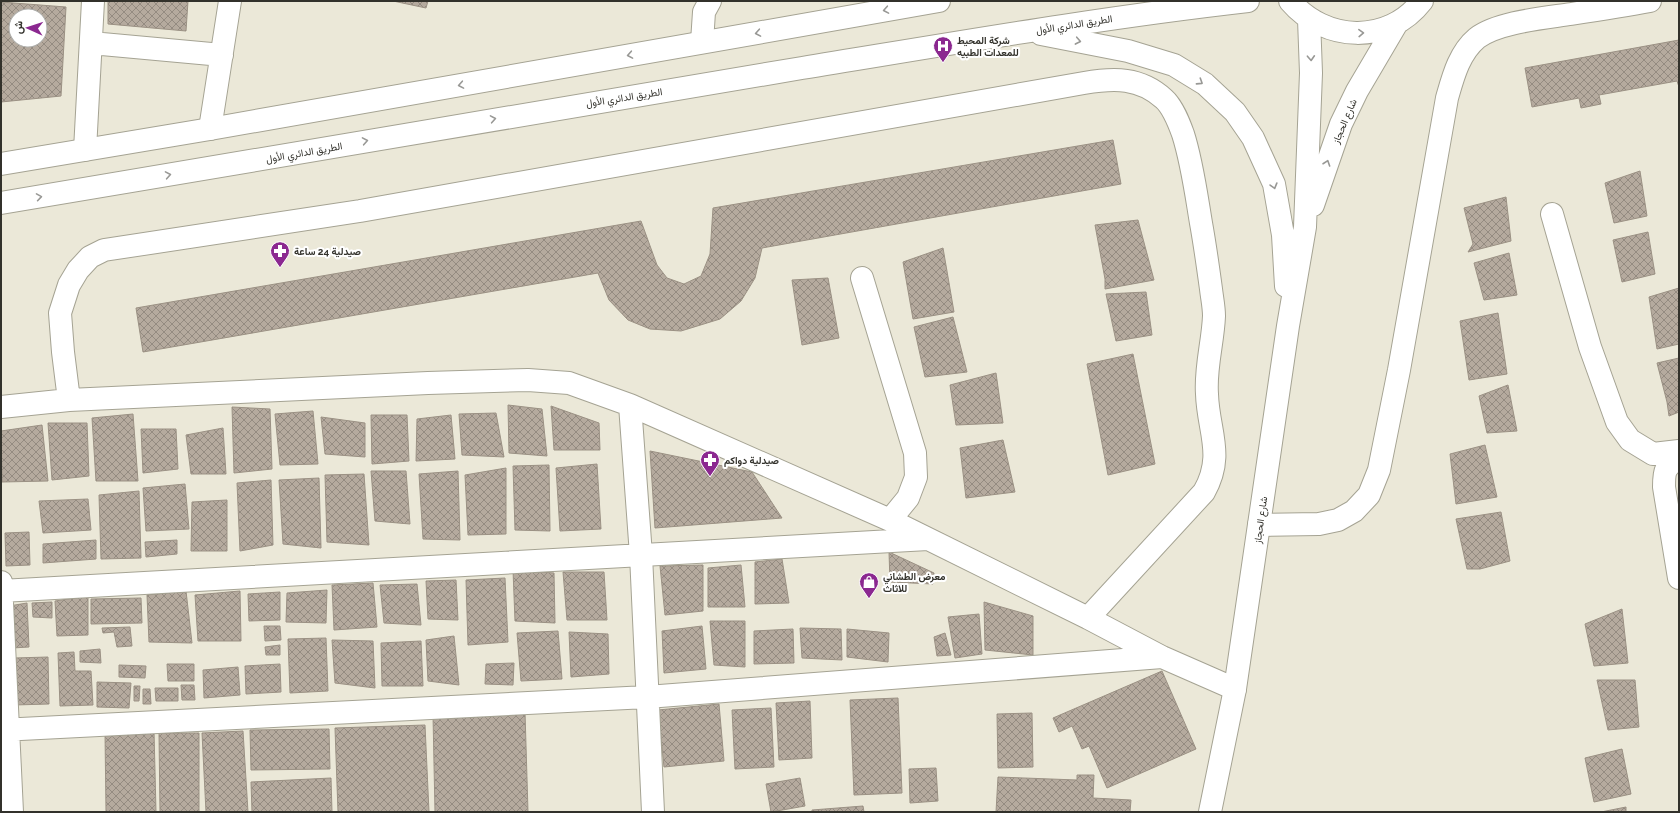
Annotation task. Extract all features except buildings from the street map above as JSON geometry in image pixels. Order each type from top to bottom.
[{"type":"street","points":[[85,150],[93,1]]},
{"type":"street","points":[[210,129],[230,1]]},
{"type":"street","points":[[702,42],[704,12],[710,1]]},
{"type":"street","points":[[1,164],[210,129],[939,1]]},
{"type":"street","name":"الطريق الدائري الأول","points":[[1,203],[527,113],[1147,12],[1248,1]]},
{"type":"street","points":[[1290,1],[1309,19],[1330,29],[1352,33],[1383,29],[1397,23],[1416,8],[1422,1]]},
{"type":"street","points":[[1259,525],[1320,524],[1338,520],[1354,511],[1369,495],[1379,470],[1395,393],[1447,98],[1453,76],[1463,54],[1477,38],[1496,28],[1537,19],[1650,1]]},
{"type":"street","name":"شارع الحجاز","points":[[1210,812],[1235,690],[1288,326],[1305,226],[1311,73],[1309,19]]},
{"type":"street","name":"شارع الحجاز","points":[[1305,226],[1341,124],[1356,91],[1397,23]]},
{"type":"street","points":[[1026,32],[1128,51],[1174,65],[1205,84],[1235,112],[1253,138],[1274,184],[1283,235],[1288,326]]},
{"type":"street","points":[[91,43],[222,56]]},
{"type":"street","points":[[69,400],[60,313],[70,285],[78,270],[90,257],[104,250],[368,209],[1108,79],[1132,81],[1149,89],[1165,100],[1175,116],[1189,156],[1207,257],[1214,314],[1206,394],[1209,418],[1214,436],[1214,469],[1204,492],[1088,618]]},
{"type":"street","points":[[1552,214],[1590,347],[1616,422],[1630,440],[1653,454],[1679,451]]},
{"type":"street","points":[[862,278],[916,453],[916,477],[908,498],[890,520]]},
{"type":"street","points":[[1,407],[69,400],[528,380],[569,383],[630,405],[890,520],[1088,618],[1162,657],[1235,690]]},
{"type":"street","points":[[630,405],[641,555],[653,812]]},
{"type":"street","points":[[1679,457],[1666,466],[1664,474],[1664,488],[1679,576]]},
{"type":"street","points":[[1,591],[930,539]]},
{"type":"street","points":[[1,582],[4,730],[12,812]]},
{"type":"street","points":[[4,730],[647,697],[1162,657]]},
{"type":"place","name":"شركة المحيط للمعدات الطبيه","points":[[943,63]]},
{"type":"place","name":"صيدلية 24 ساعة","points":[[280,268]]},
{"type":"place","name":"صيدلية دواكم","points":[[710,477]]},
{"type":"place","name":"معرض الطشاني للاثاث","points":[[869,599]]}]
